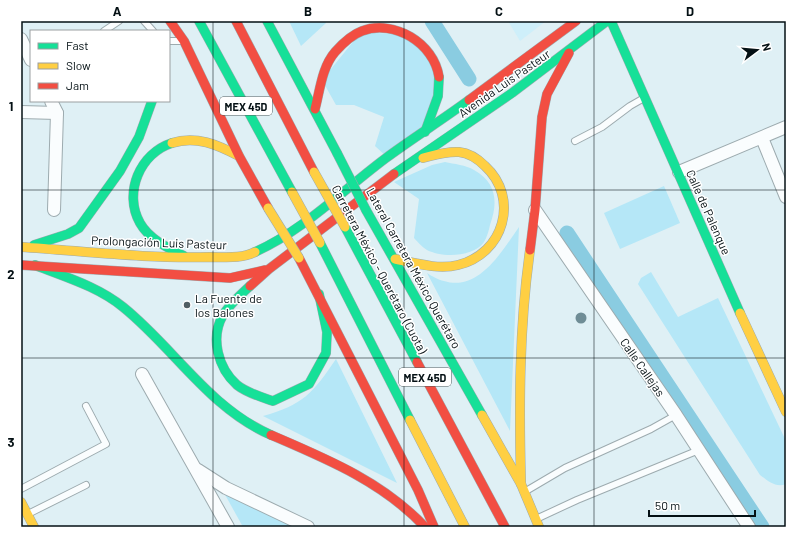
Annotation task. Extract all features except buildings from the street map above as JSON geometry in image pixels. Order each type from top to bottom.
[{"type":"main road","name":"MEX 45D","points":[[199,21],[320,243],[465,526]]},
{"type":"main road","name":"Carretera México - Querétaro (Cuota)","points":[[236,21],[314,172],[345,227],[505,527]]},
{"type":"main road","name":"Lateral Carretera México Querétaro","points":[[267,21],[366,210],[523,488],[537,523]]},
{"type":"main road","name":"Avenida Luis Pasteur","points":[[425,132],[575,21]]},
{"type":"main road","name":"Avenida Luis Pasteur","points":[[412,161],[512,93],[607,21]]},
{"type":"main road","name":"Calle de Palenque","points":[[611,21],[734,299],[786,412]]},
{"type":"main road","points":[[165,23],[184,41],[239,156],[319,294],[418,490],[434,527]]},
{"type":"main road","points":[[314,109],[327,64],[335,51],[347,40],[362,32],[376,27],[394,28],[410,35],[423,46],[432,58],[439,74],[439,92],[434,110],[425,132]]},
{"type":"main road","points":[[523,488],[519,415],[523,300],[535,210],[542,117],[547,94],[570,50]]},
{"type":"main road","points":[[24,247],[68,234],[79,228],[120,171],[138,137],[152,102]]},
{"type":"main road","name":"Prolongación Luis Pasteur","points":[[24,247],[188,258],[250,255],[274,244],[304,223],[387,157],[425,132]]},
{"type":"main road","points":[[188,258],[153,237],[141,224],[135,211],[132,190],[140,167],[157,150],[175,141],[196,140],[217,144],[239,156]]},
{"type":"main road","points":[[319,294],[327,332],[326,353],[309,384],[273,401],[248,392],[237,385],[225,372],[218,356],[217,332],[224,316],[235,300],[269,269],[412,161],[442,152],[458,152],[472,156],[486,165],[497,178],[504,194],[505,211],[504,222],[495,243],[485,254],[458,266],[441,266],[395,259]]},
{"type":"main road","points":[[21,265],[35,264],[230,278],[269,269]]},
{"type":"main road","points":[[35,264],[91,287],[122,306],[213,398],[254,427],[366,478],[416,516],[425,527]]},
{"type":"main road","points":[[21,502],[34,527]]},
{"type":"street","points":[[21,39],[30,58]]},
{"type":"street","points":[[52,102],[57,113],[54,210]]},
{"type":"street","points":[[21,112],[57,113]]},
{"type":"street","points":[[679,172],[786,127]]},
{"type":"street","points":[[762,138],[786,197]]},
{"type":"street","name":"Calle Callejas","points":[[535,210],[676,415],[749,527]]},
{"type":"street","points":[[142,374],[228,527]]},
{"type":"street","points":[[196,469],[226,488],[308,527]]},
{"type":"street","points":[[410,527],[416,516]]},
{"type":"lane","points":[[106,30],[119,21]]},
{"type":"lane","points":[[144,21],[152,30]]},
{"type":"lane","points":[[170,41],[184,41]]},
{"type":"lane","points":[[575,142],[602,127],[630,106],[645,97]]},
{"type":"lane","points":[[21,489],[106,444],[86,406]]},
{"type":"lane","points":[[523,488],[651,429],[676,415]]},
{"type":"lane","points":[[537,523],[577,500],[699,450]]},
{"type":"lane","points":[[27,514],[86,485]]},
{"type":"shaded area","points":[[289,21],[325,21],[326,23],[301,46]]},
{"type":"shaded area","points":[[508,21],[546,21],[520,41]]},
{"type":"shaded area","points":[[361,32],[410,35],[439,75],[425,132],[387,157],[375,146],[384,117],[354,105],[336,105],[322,80]]},
{"type":"shaded area","points":[[445,162],[471,168],[482,175],[491,187],[495,201],[493,217],[484,242],[473,251],[457,255],[433,253],[427,250],[414,238],[419,199],[394,182],[432,165]]},
{"type":"shaded area","points":[[664,186],[680,223],[620,249],[604,213]]},
{"type":"shaded area","points":[[519,227],[510,431],[427,273],[444,281],[457,283],[468,281],[479,275],[497,258]]},
{"type":"shaded area","points":[[651,272],[678,317],[718,298],[786,441],[786,484],[779,485],[769,482],[760,475],[638,284],[641,278]]},
{"type":"shaded area","points":[[336,359],[397,483],[263,416],[288,407],[306,396],[321,381]]},
{"type":"shaded area","points":[[223,491],[304,527],[243,527]]},
{"type":"waterway","points":[[432,21],[469,79]]},
{"type":"waterway","points":[[567,233],[762,527]]},
{"type":"traffic: fast","points":[[199,21],[292,192]]},
{"type":"traffic: fast","points":[[267,21],[337,153]]},
{"type":"traffic: fast","points":[[394,174],[512,93],[607,21]]},
{"type":"traffic: fast","points":[[611,21],[740,313]]},
{"type":"traffic: fast","points":[[425,132],[438,96],[439,77]]},
{"type":"traffic: fast","points":[[255,252],[290,233],[307,221],[386,158],[469,100]]},
{"type":"traffic: fast","points":[[34,245],[68,234],[79,228],[120,171],[139,137],[152,102]]},
{"type":"traffic: fast","points":[[172,143],[161,148],[143,165],[134,187],[133,199],[135,211],[140,223],[148,234],[184,256]]},
{"type":"traffic: fast","points":[[337,153],[366,210]]},
{"type":"traffic: fast","points":[[366,210],[482,415]]},
{"type":"traffic: fast","points":[[345,227],[417,362]]},
{"type":"traffic: fast","points":[[320,243],[410,420]]},
{"type":"traffic: fast","points":[[35,265],[92,288],[123,307],[159,340],[210,393],[249,423],[271,435]]},
{"type":"traffic: fast","points":[[250,286],[232,303],[223,315],[217,333],[218,352],[225,370],[237,385],[250,393],[273,401],[309,384],[326,353],[327,332],[319,294]]},
{"type":"traffic: slow","points":[[172,143],[190,140],[207,142],[239,156]]},
{"type":"traffic: slow","points":[[395,259],[443,267],[458,265],[474,259],[487,249],[496,237],[502,223],[504,208],[502,193],[496,179],[479,161],[470,155],[459,152],[445,153],[423,158]]},
{"type":"traffic: slow","points":[[314,172],[345,227]]},
{"type":"traffic: slow","points":[[292,192],[320,243]]},
{"type":"traffic: slow","points":[[268,208],[299,258]]},
{"type":"traffic: slow","points":[[21,247],[163,257],[233,257],[245,256],[255,252]]},
{"type":"traffic: slow","points":[[521,484],[520,426],[522,338],[526,279],[530,250]]},
{"type":"traffic: slow","points":[[740,313],[786,412]]},
{"type":"traffic: slow","points":[[482,415],[521,484],[539,527]]},
{"type":"traffic: slow","points":[[410,420],[465,527]]},
{"type":"traffic: slow","points":[[21,502],[34,527]]},
{"type":"traffic: jam","points":[[170,21],[184,41],[239,156],[268,208]]},
{"type":"traffic: jam","points":[[236,21],[314,172]]},
{"type":"traffic: jam","points":[[469,100],[576,21]]},
{"type":"traffic: jam","points":[[315,109],[324,72],[331,58],[347,40],[362,31],[374,28],[387,28],[399,31],[411,37],[421,44],[429,54],[436,65],[439,77]]},
{"type":"traffic: jam","points":[[530,250],[535,210],[542,117],[547,94],[569,53]]},
{"type":"traffic: jam","points":[[250,286],[269,269],[394,174]]},
{"type":"traffic: jam","points":[[299,258],[418,490],[434,527]]},
{"type":"traffic: jam","points":[[21,265],[230,278],[265,270]]},
{"type":"traffic: jam","points":[[417,362],[505,527]]},
{"type":"traffic: jam","points":[[271,435],[313,453],[373,484],[409,511],[425,527]]},
{"type":"place","name":"La Fuente de los Balones","points":[[187,305]]}]
